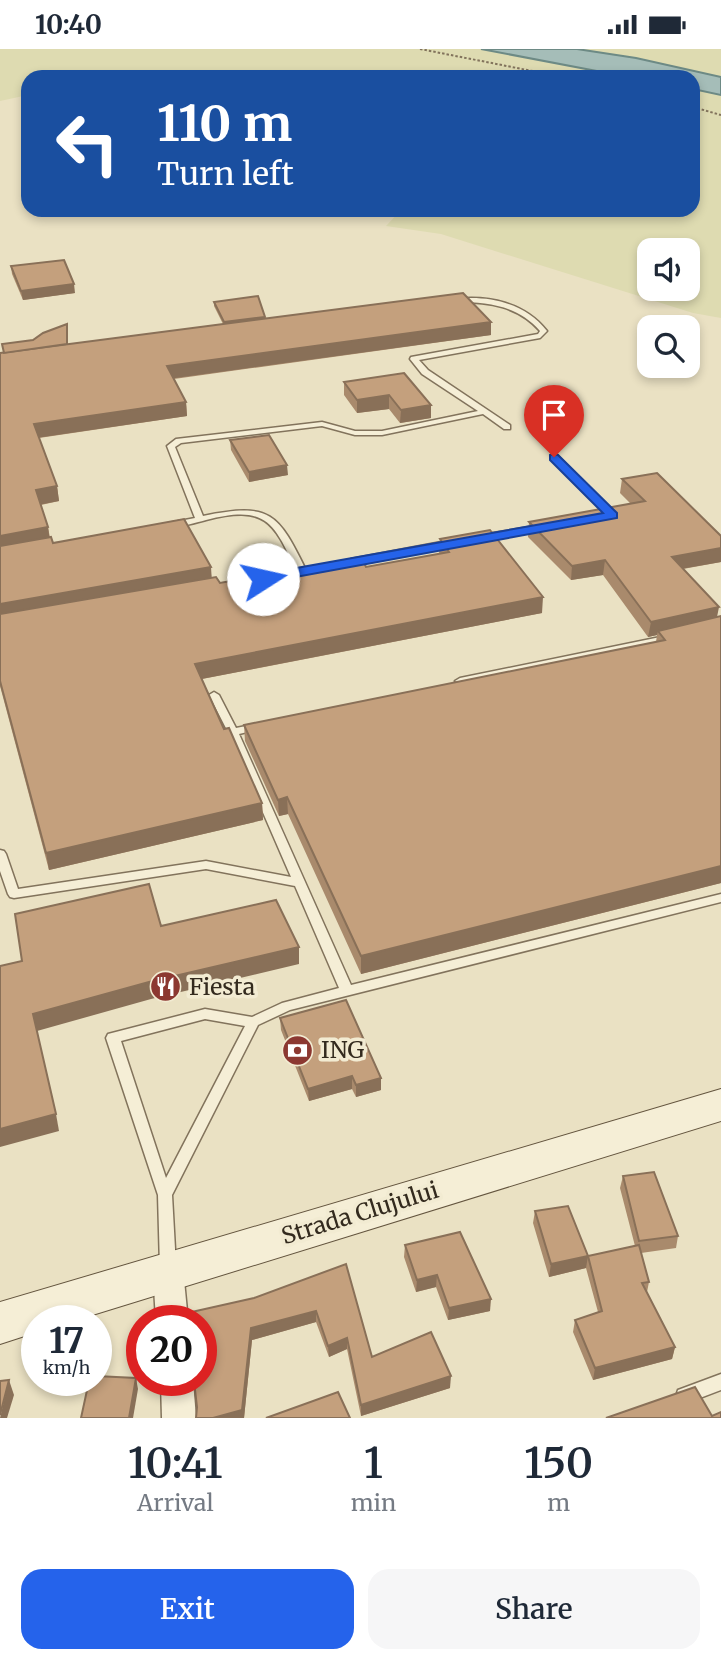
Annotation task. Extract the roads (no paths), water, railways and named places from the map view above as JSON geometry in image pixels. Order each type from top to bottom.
[{"type":"main road","name":"Strada Clujului","points":[[0,1323],[168,1270],[721,1105]]},
{"type":"street","points":[[168,1270],[171,1305]]},
{"type":"street","points":[[178,1396],[179,1418]]},
{"type":"lane","points":[[453,300],[482,299],[516,308],[535,319],[544,331],[540,336],[414,359],[425,372],[507,427]]},
{"type":"lane","points":[[200,520],[171,446],[179,441],[323,424],[355,433],[382,433],[484,412]]},
{"type":"lane","points":[[554,457],[612,515],[598,519]]},
{"type":"lane","points":[[160,527],[236,513],[256,513],[271,519],[302,572]]},
{"type":"lane","points":[[343,564],[558,526]]},
{"type":"lane","points":[[290,574],[316,569]]},
{"type":"lane","points":[[448,684],[680,636]]},
{"type":"lane","points":[[214,695],[233,732],[347,991]]},
{"type":"lane","points":[[233,732],[274,723]]},
{"type":"lane","points":[[0,854],[14,894]]},
{"type":"lane","points":[[0,895],[206,865],[300,883]]},
{"type":"lane","points":[[168,1270],[166,1195],[113,1038],[205,1014],[253,1022],[287,1006],[721,898]]},
{"type":"lane","points":[[166,1195],[253,1022]]},
{"type":"lane","points":[[672,1400],[721,1382]]},
{"type":"water","points":[[481,49],[577,49],[690,70],[591,70]]},
{"type":"water","points":[[700,72],[721,77],[721,95],[700,90]]},
{"type":"place","name":"Fiesta","points":[[166,987]]},
{"type":"place","name":"ING","points":[[298,1050]]}]
